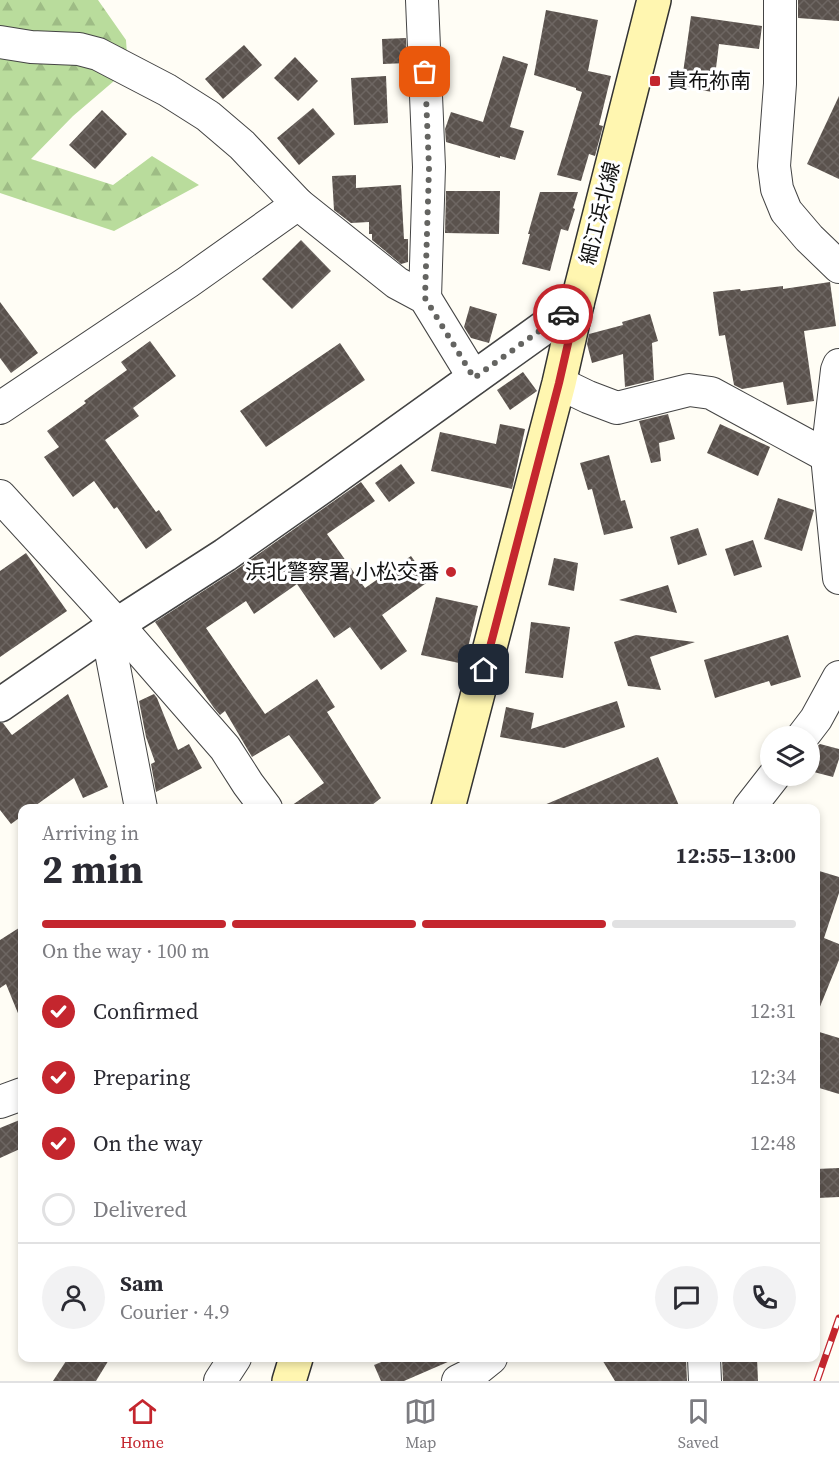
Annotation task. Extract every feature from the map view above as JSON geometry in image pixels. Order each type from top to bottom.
[{"type":"main road","name":"細江浜北線","points":[[449,804],[559,383],[654,0]]},
{"type":"main road","points":[[289,1381],[295,1362]]},
{"type":"street","points":[[422,0],[429,168],[425,298]]},
{"type":"street","points":[[780,0],[780,84],[774,166],[777,189],[786,211],[809,238],[839,267]]},
{"type":"street","points":[[0,42],[31,47],[79,49],[98,54],[167,90],[208,116],[242,145],[298,204],[397,283],[425,298],[474,378]]},
{"type":"street","points":[[0,408],[188,282],[298,204]]},
{"type":"street","points":[[0,705],[112,627],[225,555],[577,304]]},
{"type":"street","points":[[839,365],[833,459],[839,578]]},
{"type":"street","points":[[559,383],[617,408],[689,390],[711,393],[833,459]]},
{"type":"street","points":[[0,496],[112,627],[225,748],[263,804]]},
{"type":"street","points":[[112,627],[140,804]]},
{"type":"street","points":[[811,726],[839,677]]},
{"type":"street","points":[[752,804],[766,786]]},
{"type":"street","points":[[220,1381],[232,1362]]},
{"type":"street","points":[[458,1381],[486,1362]]},
{"type":"street","points":[[704,1362],[705,1381]]},
{"type":"green space","points":[[0,0],[98,0],[126,40],[128,69],[73,116],[31,159],[113,185],[152,156],[199,185],[114,231],[0,193]]},
{"type":"building","points":[[798,0],[839,0],[839,21],[798,18]]},
{"type":"building","points":[[546,10],[598,20],[588,71],[611,76],[599,125],[603,126],[595,156],[589,154],[581,181],[557,175],[582,92],[534,75]]},
{"type":"building","points":[[691,16],[762,26],[759,49],[719,44],[713,92],[681,87]]},
{"type":"building","points":[[406,38],[407,63],[383,64],[382,39]]},
{"type":"building","points":[[244,45],[262,65],[223,99],[205,79]]},
{"type":"building","points":[[503,56],[528,64],[510,127],[524,131],[515,160],[500,156],[500,158],[446,142],[445,129],[451,112],[483,122]]},
{"type":"building","points":[[295,57],[318,81],[298,101],[274,78]]},
{"type":"building","points":[[386,76],[388,123],[354,125],[351,78]]},
{"type":"building","points":[[839,96],[839,179],[807,164]]},
{"type":"building","points":[[313,108],[335,134],[299,165],[277,138]]},
{"type":"building","points":[[102,110],[127,134],[95,169],[69,145]]},
{"type":"building","points":[[356,175],[356,188],[401,185],[404,239],[408,239],[408,262],[401,264],[372,240],[372,234],[369,234],[369,222],[351,223],[334,210],[332,176]]},
{"type":"building","points":[[446,191],[500,191],[499,234],[445,233]]},
{"type":"building","points":[[540,192],[578,192],[568,231],[561,229],[550,271],[522,264]]},
{"type":"building","points":[[301,240],[331,271],[292,309],[262,279]]},
{"type":"building","points":[[830,282],[836,326],[804,331],[814,401],[787,405],[783,382],[742,389],[734,385],[725,335],[719,336],[713,292],[783,286],[783,289]]},
{"type":"building","points":[[0,302],[38,353],[11,373],[0,358]]},
{"type":"building","points":[[470,306],[497,314],[489,343],[471,338],[464,327]]},
{"type":"building","points":[[650,314],[658,341],[652,343],[654,380],[625,387],[623,354],[592,363],[587,344],[589,334],[623,325],[622,322]]},
{"type":"building","points":[[150,341],[176,376],[133,408],[139,416],[105,440],[156,512],[159,510],[172,530],[146,549],[117,507],[114,509],[94,481],[73,497],[44,457],[59,447],[47,431],[127,370],[121,362]]},
{"type":"building","points":[[340,343],[365,380],[266,447],[240,411]]},
{"type":"building","points":[[523,372],[537,391],[510,410],[497,390]]},
{"type":"building","points":[[668,414],[675,439],[659,443],[661,461],[651,463],[639,421]]},
{"type":"building","points":[[500,424],[525,429],[512,489],[431,471],[440,432],[496,444]]},
{"type":"building","points":[[720,424],[770,447],[758,476],[707,453]]},
{"type":"building","points":[[609,455],[621,501],[625,500],[633,528],[604,535],[592,489],[588,490],[580,463]]},
{"type":"building","points":[[401,464],[415,483],[389,502],[375,483]]},
{"type":"building","points":[[361,482],[375,501],[327,534],[365,588],[411,556],[429,581],[382,615],[407,651],[381,670],[350,627],[334,638],[297,584],[254,614],[246,601],[206,628],[265,714],[317,679],[335,707],[327,712],[381,798],[373,804],[294,804],[324,783],[289,735],[252,757],[225,711],[220,715],[214,708],[155,622],[236,570]]},
{"type":"building","points":[[778,498],[814,510],[802,551],[764,539]]},
{"type":"building","points":[[698,528],[707,555],[678,565],[670,537]]},
{"type":"building","points":[[753,540],[762,567],[734,576],[725,549]]},
{"type":"building","points":[[26,553],[67,611],[0,657],[0,571]]},
{"type":"building","points":[[554,558],[578,563],[574,591],[548,585]]},
{"type":"building","points":[[668,585],[677,613],[619,600]]},
{"type":"building","points":[[436,597],[478,606],[464,664],[421,655]]},
{"type":"building","points":[[531,622],[570,627],[563,678],[525,673]]},
{"type":"building","points":[[636,635],[695,642],[650,657],[661,690],[628,686],[614,642]]},
{"type":"building","points":[[788,635],[801,677],[771,686],[769,681],[715,698],[704,660]]},
{"type":"building","points":[[68,694],[108,787],[83,798],[74,778],[38,804],[18,804],[18,819],[11,824],[0,810],[0,723],[3,723],[12,735]]},
{"type":"building","points":[[154,694],[178,750],[189,744],[202,768],[156,792],[151,764],[155,762],[146,737],[139,701]]},
{"type":"building","points":[[617,701],[625,727],[564,748],[500,737],[506,707],[534,713],[531,729]]},
{"type":"building","points":[[820,744],[839,749],[839,759],[833,777],[820,774]]},
{"type":"building","points":[[658,757],[678,804],[546,804]]},
{"type":"building","points":[[820,871],[839,877],[839,893],[824,938],[839,944],[839,960],[820,1007]]},
{"type":"building","points":[[18,929],[18,1013],[6,984],[0,988],[0,940]]},
{"type":"building","points":[[820,1032],[839,1038],[839,1094],[820,1088]]},
{"type":"building","points":[[18,1121],[18,1150],[0,1158],[0,1128]]},
{"type":"building","points":[[839,1168],[839,1197],[820,1198],[820,1169]]},
{"type":"building","points":[[65,1362],[108,1362],[96,1381],[53,1381]]},
{"type":"building","points":[[381,1362],[448,1362],[404,1381],[381,1381],[374,1365]]},
{"type":"building","points":[[603,1362],[686,1362],[687,1381],[615,1381]]},
{"type":"building","points":[[722,1362],[757,1362],[758,1381],[723,1381]]},
{"type":"railway","points":[[817,1381],[839,1318]]},
{"type":"way so far","points":[[425,72],[429,168],[425,298],[474,378],[563,314]]},
{"type":"place","name":"貴布祢南","points":[[655,81]]},
{"type":"place","name":"浜北警察署 小松交番","points":[[451,572]]},
{"type":"route","points":[[484,670],[559,383],[577,304],[563,314]]}]
